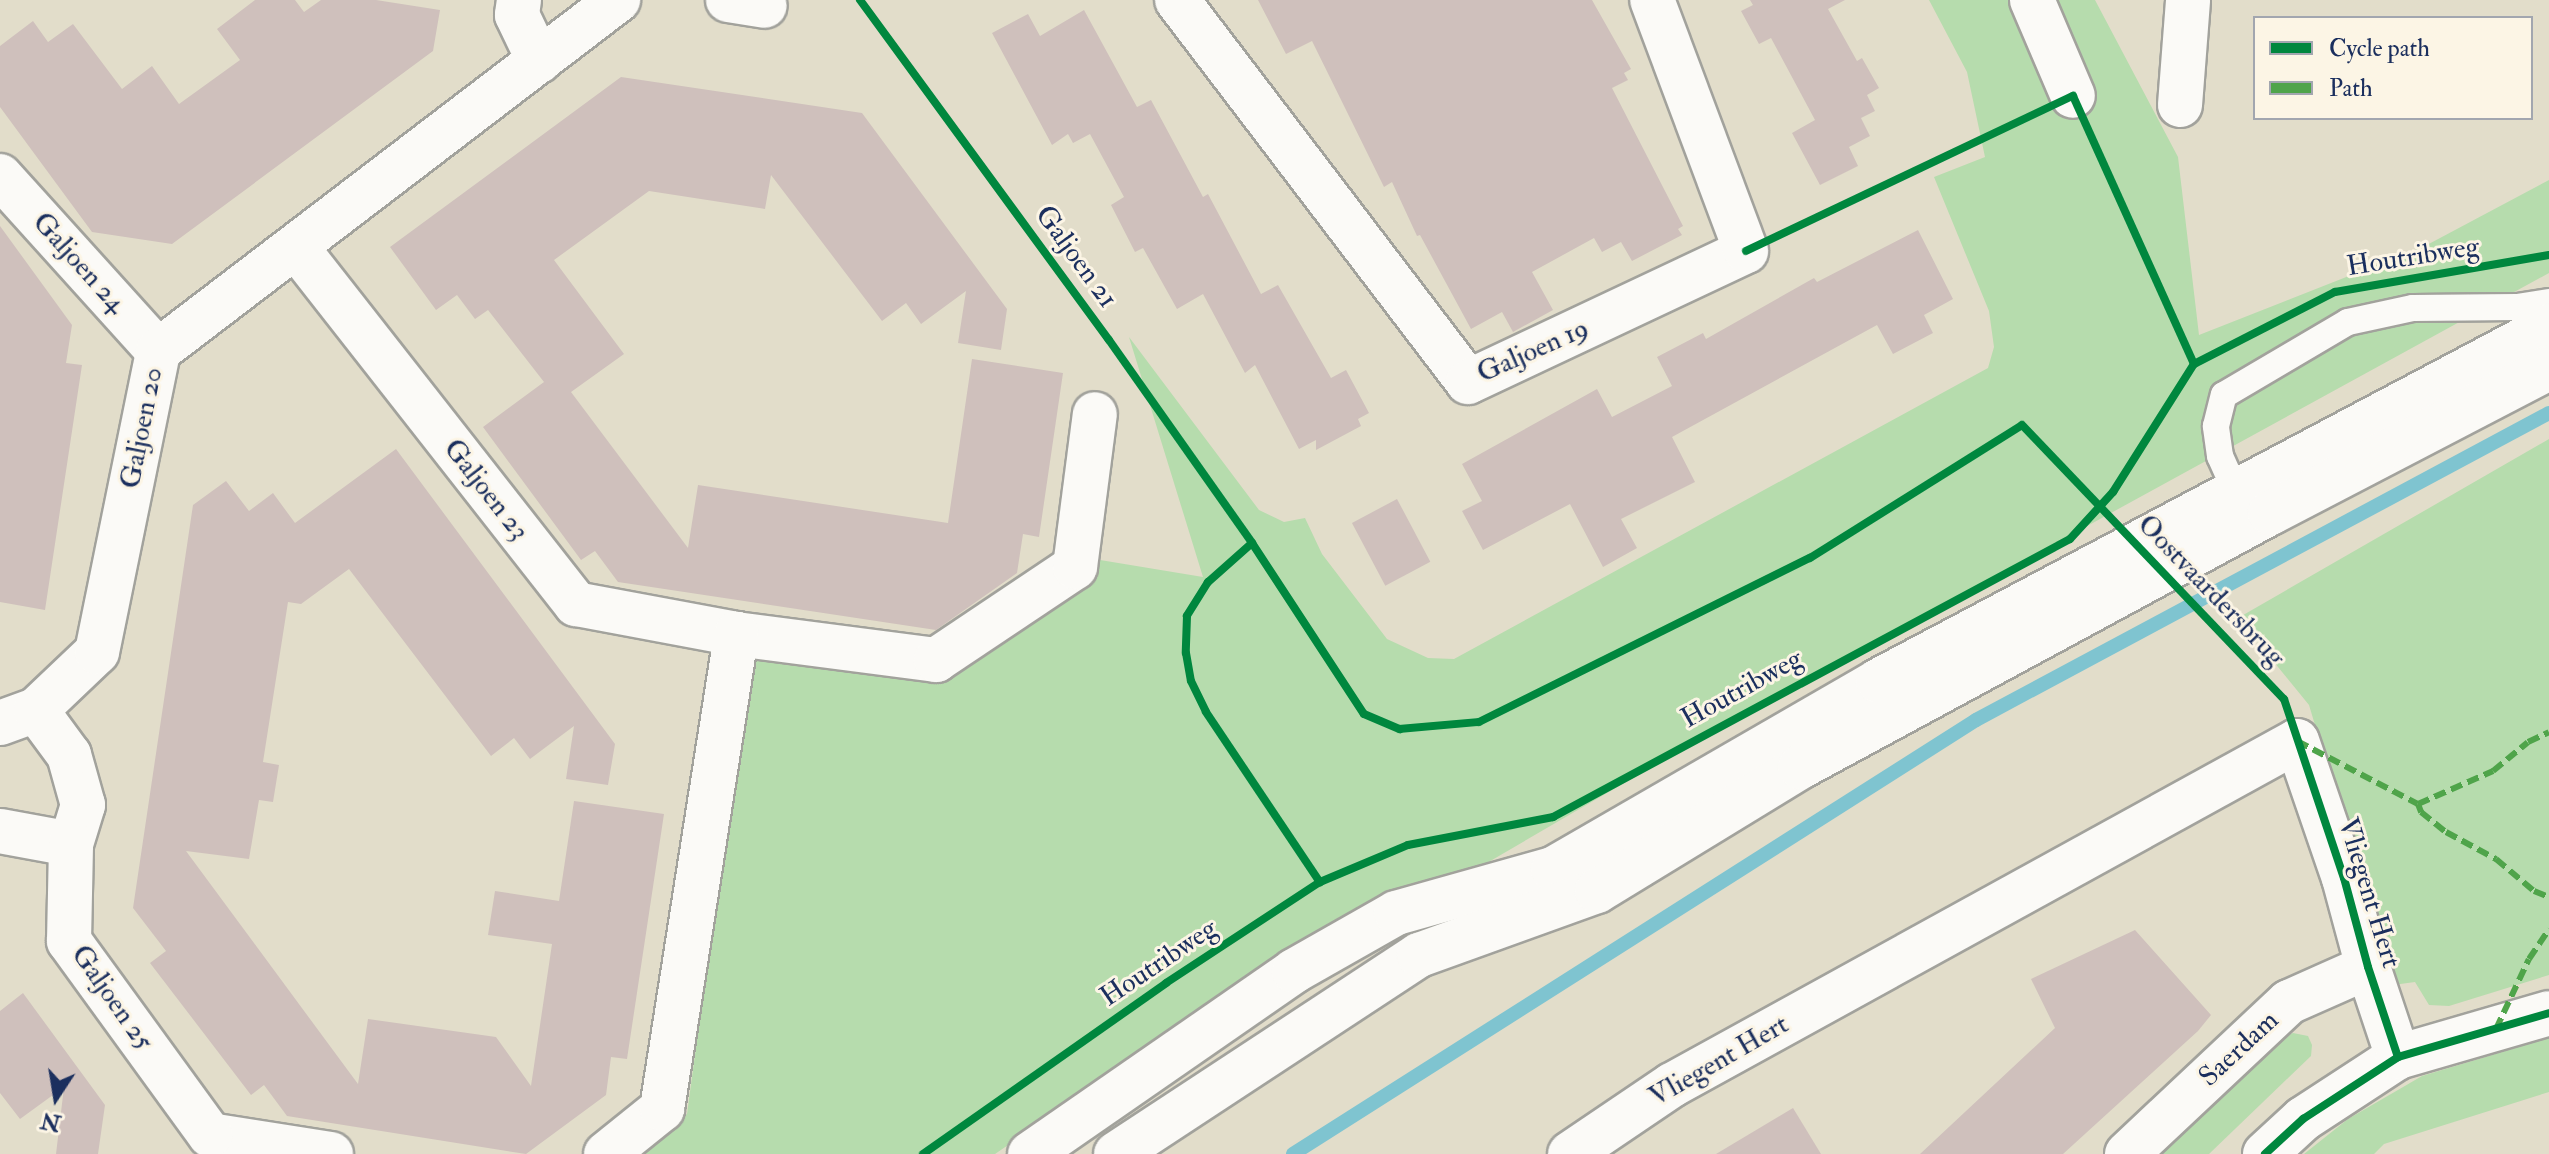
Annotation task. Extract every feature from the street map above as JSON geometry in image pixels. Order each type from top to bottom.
[{"type":"street","points":[[519,0],[517,15],[539,61]]},
{"type":"street","name":"Galjoen 20","points":[[71,844],[83,805],[69,755],[18,716],[97,652],[158,351],[618,0]]},
{"type":"street","name":"Galjoen 19","points":[[1177,0],[1468,382],[1746,251],[1652,0]]},
{"type":"street","points":[[2032,0],[2073,96]]},
{"type":"street","points":[[2180,105],[2188,0]]},
{"type":"street","name":"Galjoen 24","points":[[0,176],[158,351]]},
{"type":"street","name":"Galjoen 23","points":[[296,247],[576,604],[736,634],[936,660],[1075,567],[1095,414]]},
{"type":"street","points":[[1116,1154],[1419,955],[1597,891],[1800,767],[2549,326]]},
{"type":"street","points":[[1030,1154],[1294,971],[1396,913],[1553,869],[1878,681],[2243,507],[2549,368]]},
{"type":"street","points":[[612,1150],[662,1109],[736,634]]},
{"type":"street","name":"Vliegent Hert","points":[[1570,1154],[1672,1085],[2297,741],[2344,878],[2368,967],[2398,1057]]},
{"type":"street","points":[[0,831],[71,844]]},
{"type":"street","name":"Galjoen 25","points":[[71,844],[69,941],[208,1144],[331,1154]]},
{"type":"street","name":"Saerdam","points":[[2127,1154],[2289,1002],[2368,967]]},
{"type":"street","points":[[2265,1154],[2303,1119],[2398,1057],[2549,1013]]},
{"type":"lane","name":"Houtribweg","points":[[2243,507],[2220,456],[2216,426],[2224,395],[2348,322],[2413,308],[2517,307],[2549,302]]},
{"type":"green space","points":[[1929,0],[2095,0],[2178,157],[2199,335],[2425,246],[2549,180],[2549,273],[1724,725],[1043,1121],[995,1154],[637,1154],[687,1114],[750,646],[936,678],[1088,558],[1203,577],[1129,337],[1259,510],[1284,522],[1305,518],[1322,554],[1387,639],[1428,658],[1454,659],[1988,368],[1994,347],[1989,311],[1934,177],[1985,157],[1967,72]]},
{"type":"green space","points":[[2549,439],[2549,975],[2449,1006],[2429,1005],[2415,982],[2393,985],[2309,705],[2238,618]]},
{"type":"green space","points":[[2293,1033],[2308,1036],[2312,1045],[2311,1056],[2209,1154],[2148,1154],[2267,1044]]},
{"type":"green space","points":[[2549,1038],[2549,1092],[2384,1144],[2374,1154],[2304,1154],[2348,1119],[2422,1076]]},
{"type":"building","points":[[255,0],[295,0],[304,12],[321,0],[376,0],[440,10],[433,51],[172,244],[92,232],[0,107],[0,46],[33,21],[48,42],[73,24],[122,89],[152,66],[179,104],[240,60],[217,29]]},
{"type":"building","points":[[1258,0],[1592,0],[1631,69],[1624,73],[1628,80],[1612,88],[1683,226],[1678,229],[1682,235],[1632,261],[1621,242],[1602,252],[1594,238],[1532,272],[1553,310],[1513,332],[1502,312],[1471,329],[1420,235],[1417,236],[1392,182],[1384,187],[1312,41],[1286,54]]},
{"type":"building","points":[[1750,0],[1845,0],[1828,9],[1857,61],[1862,58],[1879,88],[1867,95],[1875,111],[1861,118],[1870,136],[1849,147],[1858,166],[1820,185],[1792,133],[1815,120],[1771,38],[1759,44],[1741,11],[1753,5]]},
{"type":"building","points":[[1084,10],[1137,107],[1151,100],[1203,197],[1208,194],[1261,294],[1278,285],[1331,378],[1346,370],[1369,413],[1358,419],[1361,426],[1316,450],[1316,440],[1299,449],[1255,365],[1245,373],[1203,294],[1177,309],[1143,248],[1135,252],[1111,205],[1124,197],[1090,134],[1073,143],[1068,134],[1052,145],[992,33],[1028,14],[1040,36]]},
{"type":"building","points":[[621,77],[862,113],[1007,309],[1001,350],[958,343],[966,291],[921,324],[906,303],[882,321],[771,175],[765,209],[649,191],[554,260],[624,354],[571,392],[688,548],[698,485],[948,523],[972,359],[1063,373],[1039,537],[1023,534],[1017,573],[936,630],[618,582],[595,551],[581,560],[483,427],[544,382],[488,310],[475,319],[457,295],[436,310],[390,247]]},
{"type":"building","points":[[0,226],[72,325],[66,363],[82,365],[45,610],[0,602]]},
{"type":"building","points":[[1918,230],[1953,299],[1924,315],[1933,333],[1893,354],[1877,325],[1672,437],[1695,482],[1621,519],[1637,548],[1603,567],[1570,504],[1483,550],[1462,511],[1482,501],[1462,464],[1597,389],[1612,417],[1672,386],[1657,357],[1703,333],[1706,339],[1814,278],[1817,282]]},
{"type":"building","points":[[396,449],[615,744],[608,785],[566,779],[574,726],[530,759],[514,738],[491,756],[349,569],[301,604],[288,602],[263,762],[279,765],[273,802],[259,800],[249,859],[186,851],[358,1084],[368,1019],[496,1037],[531,1086],[552,944],[488,935],[495,891],[559,901],[574,801],[664,814],[627,1059],[611,1057],[606,1095],[526,1154],[287,1116],[264,1085],[251,1095],[150,963],[166,951],[133,908],[193,505],[226,481],[249,511],[273,493],[295,523]]},
{"type":"building","points":[[1397,499],[1430,562],[1385,586],[1352,523]]},
{"type":"building","points":[[2135,930],[2211,1015],[2198,1031],[2063,1154],[1920,1154],[2055,1028],[2031,979]]},
{"type":"building","points":[[23,993],[105,1105],[98,1154],[56,1154],[64,1087],[20,1119],[0,1093],[0,1011]]},
{"type":"building","points":[[1793,1108],[1821,1154],[1716,1154]]},
{"type":"waterway","points":[[1293,1154],[1976,720],[2549,413]]},
{"type":"marked path","points":[[2297,741],[2418,804],[2493,771],[2528,742],[2549,732]]},
{"type":"marked path","points":[[2418,804],[2421,812],[2446,832],[2496,859],[2534,891],[2549,897]]},
{"type":"marked path","points":[[2496,1029],[2529,959],[2549,929]]},
{"type":"cycle path","name":"Galjoen 21","points":[[860,0],[1109,340],[1252,543],[1364,714],[1400,729],[1479,722],[1810,558],[2022,425],[2284,699],[2344,878],[2368,967],[2398,1057]]},
{"type":"cycle path","points":[[1746,251],[2073,96],[2194,364]]},
{"type":"cycle path","points":[[923,1154],[1166,983],[1320,882],[1408,845],[1553,817],[2070,539],[2113,492],[2194,364],[2335,292],[2549,255]]},
{"type":"cycle path","points":[[1252,543],[1208,582],[1187,616],[1186,653],[1191,681],[1206,712],[1320,882]]},
{"type":"cycle path","points":[[2265,1154],[2303,1119],[2398,1057],[2549,1013]]}]
